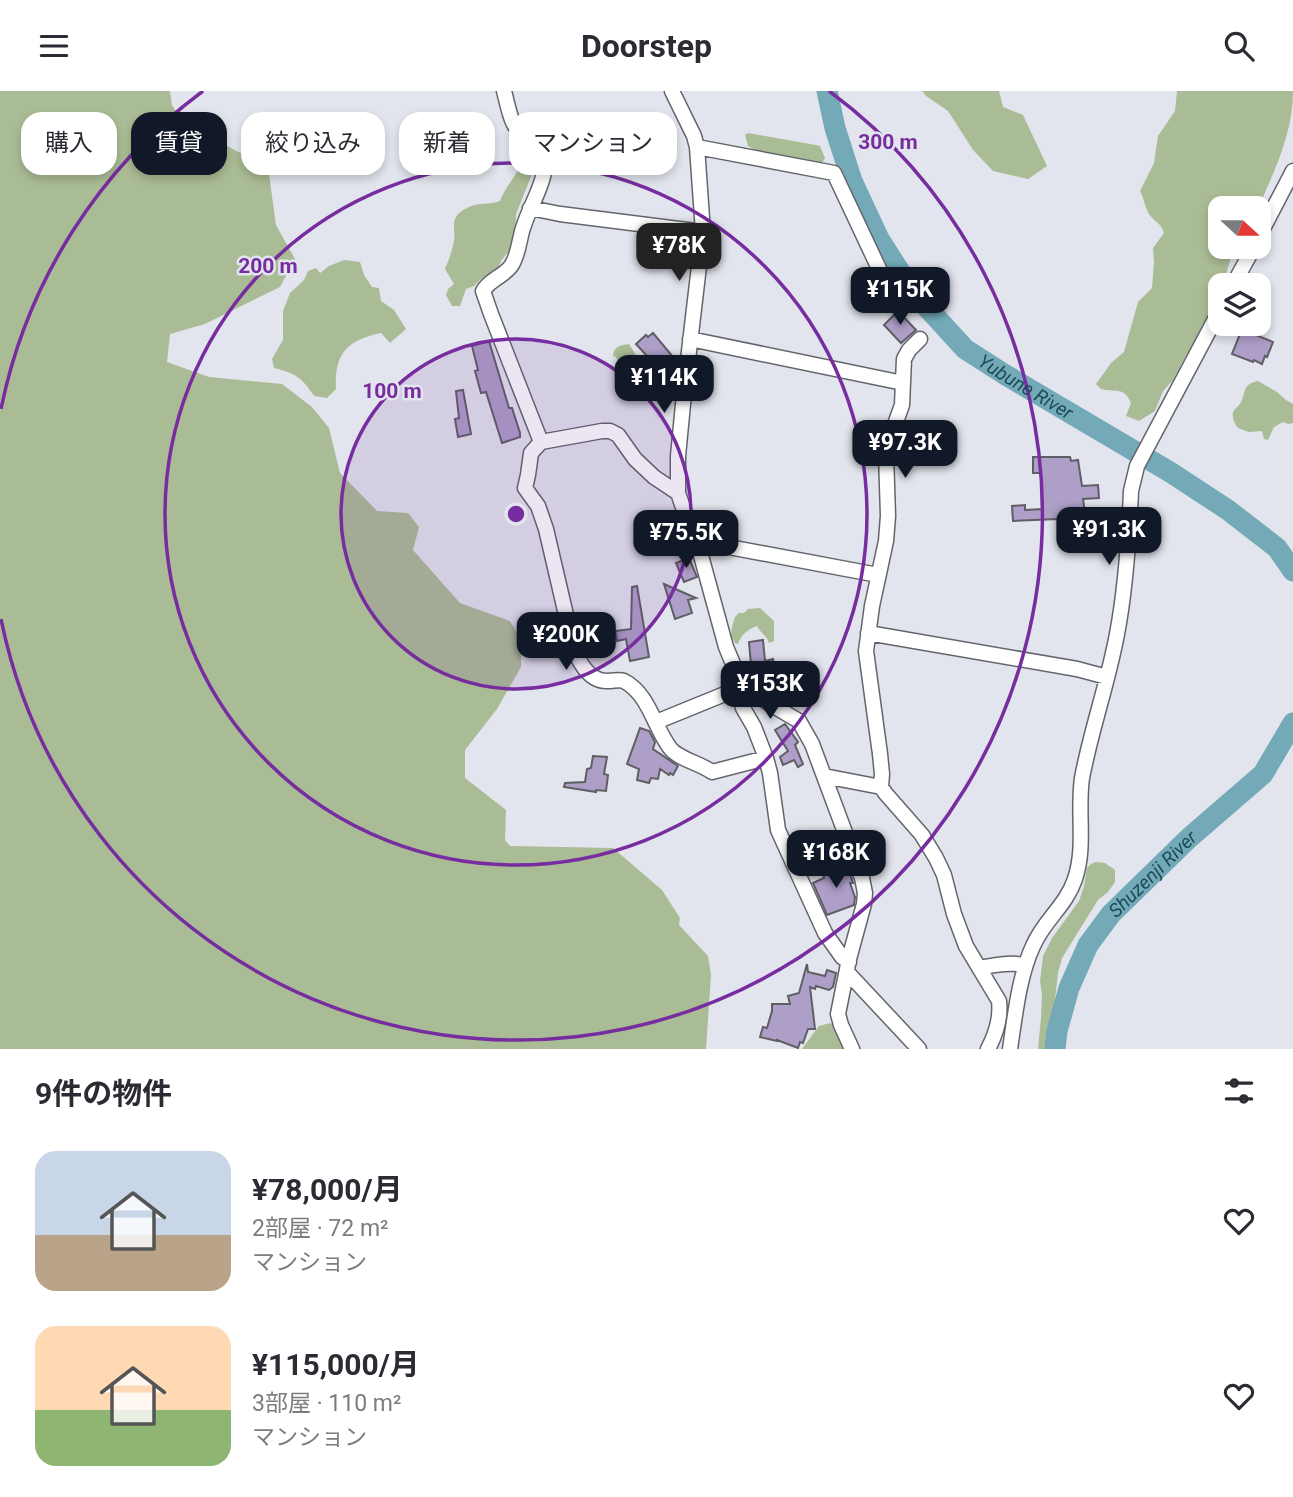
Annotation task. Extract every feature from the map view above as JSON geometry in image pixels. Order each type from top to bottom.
[{"type":"street","points":[[505,91],[514,124],[540,137],[545,166],[540,189],[530,208],[513,261],[509,269],[488,284],[483,291],[541,442]]},
{"type":"street","points":[[673,91],[697,147],[703,232],[678,456],[678,493],[698,541],[743,708],[766,758],[778,830],[825,933],[848,967],[919,1049]]},
{"type":"street","points":[[697,147],[834,173],[881,273]]},
{"type":"street","points":[[1271,215],[1291,179]]},
{"type":"street","points":[[530,208],[703,232]]},
{"type":"street","points":[[1010,1049],[1025,965],[1038,935],[1060,909],[1078,868],[1081,845],[1080,793],[1123,595],[1130,491],[1137,466],[1208,333]]},
{"type":"street","points":[[690,339],[903,383]]},
{"type":"street","points":[[920,339],[904,359],[902,405],[886,453],[886,541],[866,651],[880,754],[881,786],[922,835],[936,858],[944,875],[958,928],[995,994],[1000,1009],[995,1035],[988,1049]]},
{"type":"street","points":[[678,493],[654,477],[635,459],[618,435],[610,431],[541,442],[531,453],[525,488],[538,506],[546,529],[573,645],[591,676],[600,680],[624,681],[639,693],[670,749],[712,772],[766,758]]},
{"type":"street","points":[[698,541],[878,575]]},
{"type":"street","points":[[868,633],[1077,669],[1107,677]]},
{"type":"street","points":[[656,722],[739,686]]},
{"type":"street","points":[[739,686],[799,722],[812,744],[862,878],[864,904],[838,1014],[852,1049]]},
{"type":"street","points":[[824,776],[881,786]]},
{"type":"street","points":[[979,968],[1015,963],[1025,965]]},
{"type":"green space","points":[[0,91],[170,91],[176,112],[131,112],[131,175],[227,175],[227,146],[241,153],[241,175],[269,175],[276,225],[295,259],[280,287],[205,324],[170,334],[167,362],[209,377],[282,384],[312,407],[329,428],[340,473],[377,511],[408,513],[419,527],[413,550],[460,603],[510,621],[521,640],[521,667],[497,709],[465,750],[465,778],[506,810],[505,840],[510,846],[613,848],[662,890],[680,918],[679,925],[708,956],[711,975],[706,1049],[0,1049]]},
{"type":"green space","points":[[922,91],[999,91],[1003,107],[1023,115],[1047,166],[1028,179],[993,171],[973,150],[948,111]]},
{"type":"green space","points":[[1177,91],[1293,91],[1290,122],[1282,151],[1264,196],[1208,196],[1208,259],[1230,259],[1226,273],[1208,273],[1208,326],[1163,391],[1155,411],[1139,421],[1126,416],[1131,403],[1125,394],[1101,389],[1096,384],[1111,363],[1124,352],[1138,302],[1152,288],[1153,248],[1164,233],[1149,214],[1140,191],[1154,163],[1158,136],[1175,111]]},
{"type":"green space","points":[[748,133],[820,146],[825,158],[822,163],[774,156],[748,146],[745,135]]},
{"type":"green space","points":[[515,175],[532,175],[516,214],[515,237],[511,248],[496,273],[482,278],[466,289],[460,306],[452,306],[446,295],[454,284],[445,269],[454,241],[455,219],[461,211],[471,206],[500,201]]},
{"type":"green space","points":[[344,260],[360,262],[372,287],[379,288],[381,301],[394,310],[406,329],[390,343],[381,333],[351,345],[337,366],[336,389],[327,398],[314,396],[298,377],[274,368],[272,359],[283,340],[283,311],[290,293],[304,280],[308,271],[316,268],[320,273]]},
{"type":"green space","points":[[629,344],[648,374],[645,383],[640,382],[637,377],[626,381],[621,378],[613,353],[618,347]]},
{"type":"green space","points":[[1258,381],[1293,404],[1293,423],[1283,422],[1274,427],[1268,440],[1264,439],[1262,431],[1249,432],[1238,428],[1233,418],[1247,387]]},
{"type":"green space","points":[[760,608],[774,621],[774,641],[769,643],[757,626],[745,633],[738,644],[735,643],[731,635],[735,617],[748,609]]},
{"type":"green space","points":[[822,833],[839,841],[850,858],[846,863],[840,866],[828,864],[822,858],[808,857],[805,852],[809,839]]},
{"type":"green space","points":[[1096,862],[1105,863],[1115,870],[1115,882],[1098,900],[1062,958],[1046,1049],[1038,1049],[1043,956],[1052,938],[1079,901],[1087,868]]},
{"type":"green space","points":[[830,1023],[845,1049],[802,1049],[819,1026]]},
{"type":"building","points":[[873,278],[879,285],[858,301],[852,293]]},
{"type":"building","points":[[898,311],[916,330],[901,343],[884,325]]},
{"type":"building","points":[[653,333],[678,363],[674,365],[675,388],[664,390],[659,369],[636,344],[646,335],[648,337]]},
{"type":"building","points":[[1239,336],[1258,336],[1273,342],[1262,364],[1232,354]]},
{"type":"building","points":[[489,341],[509,408],[512,408],[520,433],[520,437],[502,443],[486,392],[481,393],[475,371],[478,370],[472,346]]},
{"type":"building","points":[[463,390],[471,434],[458,437],[455,419],[459,418],[456,391]]},
{"type":"building","points":[[1033,457],[1070,457],[1071,461],[1078,460],[1082,486],[1098,485],[1099,498],[1083,499],[1086,520],[1059,523],[1058,519],[1013,521],[1012,506],[1025,505],[1025,510],[1043,509],[1041,473],[1033,473]]},
{"type":"building","points":[[689,558],[697,577],[684,582],[676,563]]},
{"type":"building","points":[[664,584],[696,598],[688,600],[692,613],[675,619]]},
{"type":"building","points":[[637,586],[649,657],[630,661],[626,639],[617,641],[615,631],[631,629],[632,587]]},
{"type":"building","points":[[763,640],[765,661],[773,659],[775,668],[748,676],[745,666],[751,665],[749,642]]},
{"type":"building","points":[[785,724],[798,742],[795,745],[803,764],[798,767],[794,760],[783,765],[780,757],[788,751],[775,730]]},
{"type":"building","points":[[640,728],[649,731],[655,742],[653,749],[678,766],[673,775],[660,769],[658,779],[651,778],[649,783],[637,780],[639,769],[627,764]]},
{"type":"building","points":[[593,756],[607,757],[604,774],[608,775],[606,791],[564,787],[565,783],[585,782]]},
{"type":"building","points":[[847,866],[853,883],[850,883],[855,897],[854,905],[827,915],[813,883],[824,878],[823,873]]},
{"type":"building","points":[[807,964],[808,972],[825,976],[827,970],[836,973],[833,987],[829,990],[810,987],[815,1029],[808,1029],[798,1048],[760,1037],[763,1027],[767,1028],[772,1004],[790,1004],[788,996],[799,993]]},
{"type":"waterway","name":"Yubune River","points":[[827,91],[835,128],[852,181],[879,239],[913,292],[965,349],[1170,472],[1228,510],[1277,548],[1293,571]]},
{"type":"waterway","name":"Shuzenji River","points":[[1055,1049],[1069,988],[1088,945],[1111,914],[1189,838],[1263,774],[1293,723]]}]
